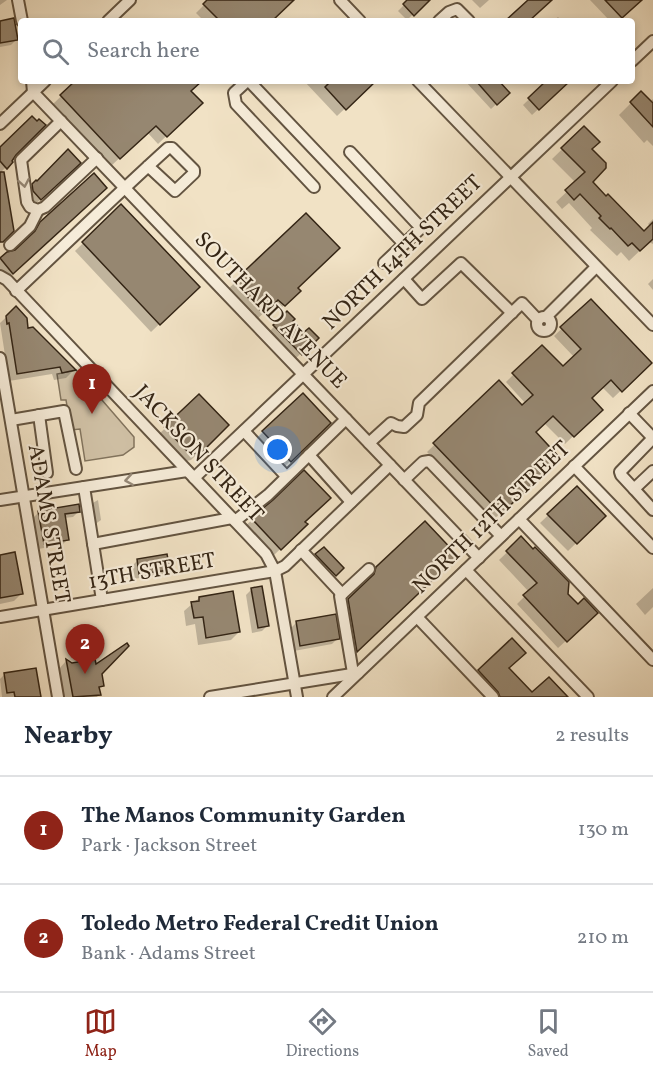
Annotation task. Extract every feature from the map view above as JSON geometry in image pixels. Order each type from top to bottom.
[{"type":"street","points":[[18,0],[21,18]]},
{"type":"street","points":[[111,18],[130,0]]},
{"type":"street","points":[[340,0],[357,18]]},
{"type":"street","points":[[442,18],[457,9],[466,18]]},
{"type":"street","points":[[635,58],[653,41]]},
{"type":"street","points":[[244,84],[234,93],[236,104],[314,187]]},
{"type":"street","points":[[251,84],[404,244]]},
{"type":"street","points":[[423,84],[510,178],[653,325]]},
{"type":"street","name":"NORTH 14TH STREET","points":[[190,474],[244,431],[609,84]]},
{"type":"street","points":[[0,124],[33,87]]},
{"type":"street","name":"SOUTHARD AVENUE","points":[[33,87],[96,158],[479,558]]},
{"type":"street","points":[[61,121],[21,160],[28,204],[32,209],[38,210],[45,207],[96,158]]},
{"type":"street","points":[[350,152],[421,228],[384,263]]},
{"type":"street","points":[[16,291],[148,166]]},
{"type":"street","points":[[10,245],[30,226],[38,210]]},
{"type":"street","points":[[404,279],[422,299],[461,263],[512,313]]},
{"type":"street","points":[[369,443],[391,423],[404,427],[417,415],[419,403],[522,303],[542,318],[596,267]]},
{"type":"street","name":"JACKSON STREET","points":[[0,276],[266,554],[275,571],[297,697]]},
{"type":"street","name":"ADAMS STREET","points":[[0,358],[2,384],[11,420],[58,697]]},
{"type":"street","name":"NORTH 12TH STREET","points":[[333,697],[653,391]]},
{"type":"street","points":[[11,420],[64,411],[76,469]]},
{"type":"street","points":[[629,413],[653,438],[620,472],[653,510]]},
{"type":"street","points":[[39,415],[47,473]]},
{"type":"street","points":[[93,544],[233,520],[268,495],[346,419]]},
{"type":"street","points":[[244,431],[286,476]]},
{"type":"street","points":[[309,455],[351,502]]},
{"type":"street","points":[[404,480],[423,462],[429,461],[501,536]]},
{"type":"street","points":[[275,571],[285,566],[390,465]]},
{"type":"street","points":[[574,466],[653,548]]},
{"type":"street","points":[[634,489],[653,471]]},
{"type":"street","points":[[0,500],[84,486],[190,474]]},
{"type":"street","points":[[84,486],[102,600]]},
{"type":"street","points":[[519,519],[653,660]]},
{"type":"street","points":[[301,550],[342,594]]},
{"type":"street","points":[[210,697],[356,673],[340,596],[369,569]]},
{"type":"street","points":[[466,570],[588,697]]},
{"type":"street","name":"13TH STREET","points":[[0,617],[275,571]]},
{"type":"street","points":[[417,617],[493,697]]},
{"type":"shaded area","points":[[76,370],[134,437],[134,447],[123,455],[85,461],[80,429],[71,430],[66,400],[61,400],[57,374]]},
{"type":"building","points":[[207,0],[294,0],[275,18],[217,18],[203,4]]},
{"type":"building","points":[[407,0],[430,0],[414,16],[403,4]]},
{"type":"building","points":[[528,0],[552,0],[532,18],[508,18]]},
{"type":"building","points":[[605,0],[642,0],[622,18]]},
{"type":"building","points":[[14,18],[18,40],[0,43],[0,21]]},
{"type":"building","points":[[72,84],[199,84],[191,91],[203,103],[167,137],[156,126],[120,159],[60,95]]},
{"type":"building","points":[[328,84],[373,84],[346,110],[325,87]]},
{"type":"building","points":[[479,84],[502,84],[510,93],[497,105]]},
{"type":"building","points":[[543,84],[567,84],[539,110],[528,98]]},
{"type":"building","points":[[641,91],[653,103],[653,127],[630,102]]},
{"type":"building","points":[[32,116],[46,125],[16,155],[7,169],[0,161],[0,147]]},
{"type":"building","points":[[584,126],[600,142],[592,149],[606,163],[606,168],[593,182],[644,231],[653,222],[653,239],[640,251],[632,243],[628,246],[610,229],[580,194],[574,200],[565,190],[585,172],[561,148]]},
{"type":"building","points":[[68,149],[81,163],[41,200],[33,191],[32,184]]},
{"type":"building","points":[[0,172],[4,172],[14,231],[3,242],[0,242]]},
{"type":"building","points":[[94,173],[107,188],[13,274],[0,258],[7,252],[15,250],[35,231],[40,222]]},
{"type":"building","points":[[121,204],[200,287],[160,325],[82,242]]},
{"type":"building","points":[[306,213],[340,248],[298,288],[301,291],[285,306],[278,300],[264,314],[233,282]]},
{"type":"building","points":[[591,299],[652,363],[622,392],[611,380],[592,398],[603,410],[574,437],[553,416],[536,432],[560,458],[501,514],[433,443],[499,380],[522,405],[533,395],[512,373],[542,345],[563,366],[581,349],[560,327]]},
{"type":"building","points":[[16,306],[27,318],[28,328],[33,327],[76,370],[62,373],[60,367],[17,374],[6,316]]},
{"type":"building","points":[[287,311],[304,332],[309,328],[319,338],[302,355],[273,325]]},
{"type":"building","points":[[303,393],[331,423],[291,462],[262,431]]},
{"type":"building","points":[[199,394],[229,425],[201,453],[190,454],[164,427]]},
{"type":"building","points":[[304,470],[331,498],[305,522],[308,524],[281,550],[251,518]]},
{"type":"building","points":[[577,486],[606,516],[577,544],[547,514]]},
{"type":"building","points":[[79,504],[80,512],[65,514],[69,540],[44,544],[38,511]]},
{"type":"building","points":[[425,521],[458,556],[357,652],[348,599],[374,574],[376,567]]},
{"type":"building","points":[[521,536],[569,582],[568,594],[578,604],[584,598],[598,613],[567,642],[523,595],[537,583],[506,551]]},
{"type":"building","points":[[324,547],[344,568],[336,576],[315,554]]},
{"type":"building","points":[[15,552],[23,594],[0,598],[0,555]]},
{"type":"building","points":[[167,554],[170,570],[139,574],[137,559]]},
{"type":"building","points":[[262,586],[269,626],[258,628],[251,588]]},
{"type":"building","points":[[233,591],[240,632],[206,638],[203,617],[194,618],[191,602],[199,601],[199,597]]},
{"type":"building","points":[[336,614],[340,639],[300,646],[296,621]]},
{"type":"building","points":[[512,638],[526,653],[509,668],[532,692],[549,677],[568,697],[500,697],[478,670]]},
{"type":"building","points":[[127,643],[129,646],[102,674],[104,686],[99,687],[101,695],[73,697],[66,659],[72,663],[95,659],[96,664]]},
{"type":"building","points":[[36,668],[41,697],[15,697],[14,692],[7,693],[4,673]]},
{"type":"place","name":"The Manos Community Garden","points":[[92,414]]},
{"type":"place","name":"Toledo Metro Federal Credit Union","points":[[85,674]]}]
